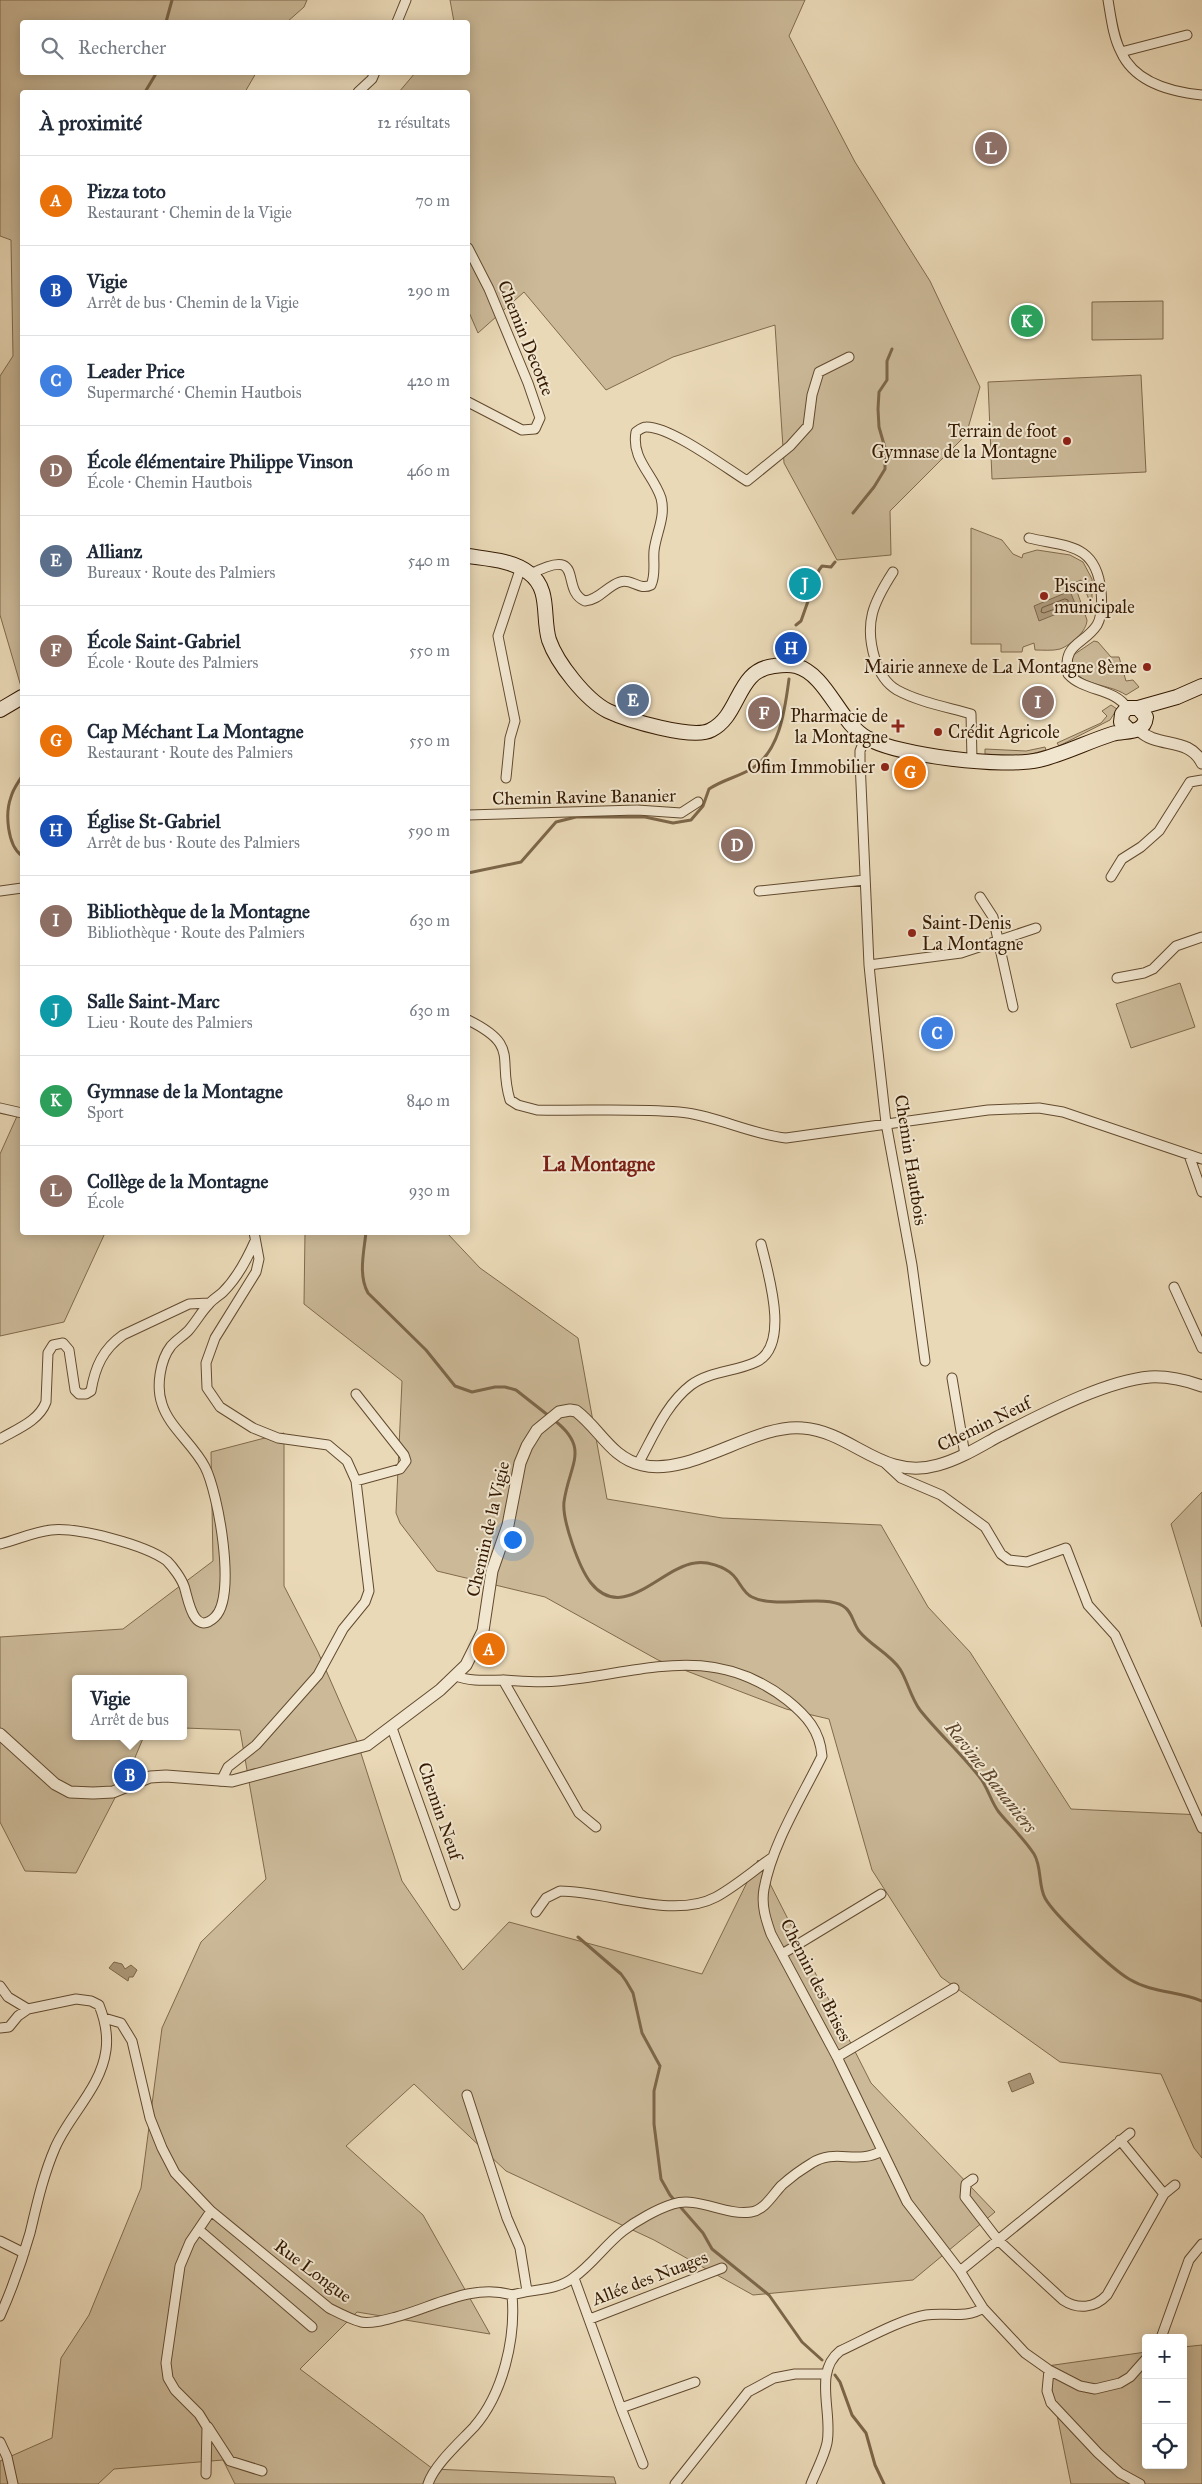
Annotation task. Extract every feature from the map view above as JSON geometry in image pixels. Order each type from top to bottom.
[{"type":"main road","points":[[470,556],[507,562],[526,571],[541,586],[546,628],[554,652],[582,692],[606,710],[617,715],[683,732],[708,732],[723,719],[752,674],[770,666],[786,665],[804,670],[815,678],[865,738],[902,750],[1004,764],[1022,763],[1055,756],[1090,741],[1138,727],[1177,697]]},
{"type":"main road","points":[[1090,741],[1129,711],[1177,697],[1202,686]]},
{"type":"main road","points":[[0,710],[20,697]]},
{"type":"main road","points":[[1129,711],[1123,725],[1138,727]]},
{"type":"main road","points":[[1129,711],[1144,713],[1138,727]]},
{"type":"street","points":[[398,20],[406,0]]},
{"type":"street","points":[[1108,0],[1121,52],[1131,68],[1144,78],[1160,86],[1202,95]]},
{"type":"street","points":[[1121,52],[1187,35]]},
{"type":"street","points":[[360,90],[374,75]]},
{"type":"street","name":"Chemin Decotte","points":[[470,252],[489,289],[528,383],[540,418],[535,429],[522,430],[470,403]]},
{"type":"street","points":[[506,778],[510,738],[516,722],[498,636],[526,571],[553,564],[563,565],[570,572],[577,595],[585,601],[594,599],[620,582],[629,582],[642,587],[651,585],[654,577],[654,550],[663,511],[655,484],[635,449],[636,432],[647,427],[659,430],[687,443],[747,482],[790,446],[808,426],[812,395],[819,372],[849,357]]},
{"type":"street","points":[[1029,538],[1079,550],[1090,557],[1096,566],[1101,599],[1098,623],[1073,646],[1068,654],[1068,674],[1083,686],[1120,699],[1129,711]]},
{"type":"street","points":[[893,572],[878,599],[870,621],[870,643],[878,667],[886,680],[899,691],[971,714],[972,760]]},
{"type":"street","points":[[1138,727],[1148,737],[1185,746],[1192,750],[1202,763]]},
{"type":"street","name":"Chemin Hautbois","points":[[865,738],[860,751],[860,761],[869,965],[886,1123],[912,1266],[925,1361]]},
{"type":"street","points":[[1111,877],[1122,859],[1141,847],[1159,831],[1190,782],[1202,780]]},
{"type":"street","name":"Chemin Ravine Bananier","points":[[470,816],[637,810],[677,813],[688,810],[698,802]]},
{"type":"street","points":[[759,891],[865,880]]},
{"type":"street","points":[[0,891],[20,888]]},
{"type":"street","points":[[980,897],[993,917],[1013,1007]]},
{"type":"street","points":[[869,965],[954,954],[1036,928]]},
{"type":"street","points":[[1118,978],[1144,973],[1153,969],[1176,946],[1202,937]]},
{"type":"street","points":[[470,1021],[484,1028],[501,1046],[505,1054],[510,1100],[526,1108],[538,1110],[679,1112],[704,1117],[762,1135],[786,1138],[878,1127],[886,1123],[988,1110],[1039,1108],[1063,1112],[1202,1159]]},
{"type":"street","points":[[0,1108],[20,1113]]},
{"type":"street","points":[[1189,1155],[1202,1192]]},
{"type":"street","points":[[0,1544],[34,1533],[53,1530],[72,1530],[108,1537],[158,1556],[168,1562],[184,1585],[191,1615],[198,1620],[205,1622],[212,1620],[218,1614],[225,1588],[225,1578],[224,1549],[217,1506],[205,1467],[162,1404],[160,1384],[162,1362],[171,1347],[188,1330],[209,1303],[224,1291],[245,1264],[255,1236]]},
{"type":"street","points":[[221,1781],[228,1766],[256,1745],[318,1675],[343,1629],[365,1602],[369,1591],[363,1525],[356,1481],[347,1461],[328,1446],[278,1438],[253,1428],[220,1407],[207,1388],[206,1363],[215,1338],[256,1272],[259,1258],[255,1236]]},
{"type":"street","points":[[638,1464],[669,1410],[692,1385],[710,1376],[756,1362],[765,1356],[770,1347],[775,1327],[772,1295],[761,1244]]},
{"type":"street","points":[[1174,1287],[1202,1348]]},
{"type":"street","points":[[0,1439],[33,1419],[44,1409],[48,1353],[53,1345],[63,1343],[69,1350],[75,1390],[79,1394],[86,1394],[91,1391],[104,1352],[123,1335],[189,1304],[209,1303]]},
{"type":"street","points":[[952,1378],[965,1455]]},
{"type":"street","name":"Chemin Neuf","points":[[638,1464],[659,1467],[674,1465],[781,1430],[802,1428],[829,1435],[886,1464],[917,1468],[936,1466],[965,1455],[1044,1414],[1121,1384],[1142,1378],[1169,1378],[1202,1386]]},
{"type":"street","points":[[356,1394],[404,1455],[406,1461],[400,1469],[356,1481]]},
{"type":"street","name":"Chemin de la Vigie","points":[[0,1734],[55,1784],[70,1792],[113,1792],[150,1777],[166,1776],[221,1781],[246,1778],[372,1743],[456,1676],[476,1649],[483,1631],[492,1571],[510,1519],[520,1463],[527,1446],[537,1430],[560,1412],[576,1411],[620,1456],[638,1464]]},
{"type":"street","points":[[886,1464],[901,1478],[941,1495],[985,1527],[1001,1554],[1009,1560],[1027,1562],[1066,1548],[1088,1605],[1115,1635],[1202,1828]]},
{"type":"street","name":"Chemin des Brises","points":[[456,1676],[470,1680],[555,1682],[665,1666],[698,1664],[744,1674],[775,1691],[802,1712],[814,1726],[822,1756],[773,1857],[764,1890],[767,1924],[837,2057],[907,2202],[960,2271],[983,2308],[1026,2353],[1049,2370],[1080,2386],[1095,2389],[1120,2383],[1130,2377],[1142,2364]]},
{"type":"street","points":[[503,1680],[579,1813],[596,1827]]},
{"type":"street","name":"Chemin Neuf","points":[[392,1728],[455,1905]]},
{"type":"street","points":[[536,1912],[546,1898],[560,1891],[668,1905],[699,1903],[716,1897],[773,1857]]},
{"type":"street","points":[[782,1954],[881,1894]]},
{"type":"street","points":[[0,1986],[8,1997],[28,2009]]},
{"type":"street","points":[[837,2057],[954,1988]]},
{"type":"street","points":[[0,2028],[9,2027],[18,2016],[28,2009],[76,1999],[91,2000],[99,2005],[104,2018],[106,2051],[101,2068],[86,2099],[56,2147],[40,2190],[14,2284],[0,2316]]},
{"type":"street","name":"Rue Longue","points":[[104,2018],[121,2023],[128,2032],[132,2041],[150,2118],[175,2173],[211,2211],[329,2308],[363,2322],[388,2320],[448,2299],[487,2291],[512,2295]]},
{"type":"street","points":[[467,2095],[506,2218],[520,2248],[528,2291]]},
{"type":"street","points":[[960,2271],[1130,2133]]},
{"type":"street","points":[[1120,2140],[1164,2194]]},
{"type":"street","points":[[428,2484],[435,2471],[476,2424],[489,2404],[506,2358],[512,2331],[512,2295],[551,2288],[574,2278],[622,2231],[671,2205],[683,2202],[735,2212],[754,2212],[764,2205],[789,2180],[817,2160],[835,2156],[868,2158],[882,2151]]},
{"type":"street","points":[[973,2179],[966,2184],[965,2198],[998,2240],[1063,2300],[1069,2304],[1086,2307],[1102,2300],[1111,2289],[1164,2194],[1175,2185]]},
{"type":"street","points":[[211,2211],[190,2242],[180,2266],[166,2363],[168,2378],[175,2390],[199,2414],[230,2461],[262,2471]]},
{"type":"street","points":[[199,2230],[312,2327]]},
{"type":"street","points":[[0,2241],[24,2253]]},
{"type":"street","points":[[1162,2334],[1189,2260],[1202,2244]]},
{"type":"street","name":"Allée des Nuages","points":[[590,2319],[722,2268]]},
{"type":"street","name":"Allée des Nuages","points":[[574,2278],[643,2464]]},
{"type":"street","points":[[811,2484],[828,2435],[825,2374],[832,2357],[840,2350],[916,2317],[935,2314],[975,2313],[983,2308]]},
{"type":"street","points":[[1049,2370],[1047,2391],[1051,2404],[1098,2454],[1120,2473],[1140,2484]]},
{"type":"street","points":[[675,2484],[748,2392],[774,2378],[795,2374],[825,2374]]},
{"type":"street","points":[[621,2408],[695,2382]]},
{"type":"street","points":[[206,2474],[207,2427]]},
{"type":"street","points":[[0,2442],[7,2457],[13,2484]]},
{"type":"shaded area","points":[[0,0],[307,0],[304,7],[289,20],[20,20],[20,75],[255,75],[246,90],[20,90],[20,683],[0,615],[0,376],[13,356],[11,240],[0,236]]},
{"type":"shaded area","points":[[450,0],[805,0],[789,36],[855,162],[930,281],[980,387],[966,435],[890,511],[891,555],[837,560],[784,463],[775,325],[673,357],[606,390],[524,292],[478,333],[470,315],[470,90],[401,90],[413,75],[470,75],[470,20],[454,20]]},
{"type":"shaded area","points":[[1163,301],[1163,339],[1092,340],[1092,302]]},
{"type":"shaded area","name":"Terrain de foot Gymnase de la Montagne","points":[[1141,375],[1146,472],[992,479],[988,382]]},
{"type":"shaded area","points":[[971,528],[1002,540],[1013,554],[1022,558],[1023,554],[1037,550],[1070,555],[1083,562],[1092,579],[1092,602],[1090,602],[1081,580],[1074,583],[1087,620],[1084,629],[1078,637],[1064,647],[1054,650],[1035,650],[1034,643],[1023,647],[1022,652],[1001,652],[1001,644],[971,644]]},
{"type":"shaded area","points":[[1094,641],[1098,642],[1111,657],[1119,657],[1126,681],[1133,680],[1139,687],[1126,695],[1083,679],[1076,673],[1072,666],[1072,656]]},
{"type":"shaded area","points":[[1111,705],[1117,709],[1110,720],[1059,746],[1057,743],[1101,723],[1107,716],[1102,711]]},
{"type":"shaded area","points":[[1045,747],[1046,750],[1024,756],[985,754],[985,749],[1026,751]]},
{"type":"shaded area","points":[[1180,983],[1195,1027],[1131,1048],[1116,1004]]},
{"type":"shaded area","points":[[20,1109],[20,1235],[104,1235],[64,1322],[0,1336],[0,1154]]},
{"type":"shaded area","points":[[305,1235],[449,1235],[480,1268],[578,1338],[607,1499],[722,1518],[881,1525],[928,1607],[970,1652],[1071,1809],[1202,1815],[1202,2158],[1194,2148],[1161,2074],[1060,2062],[941,1977],[872,1870],[829,1719],[786,1709],[658,1660],[545,1597],[437,1571],[400,1523],[396,1513],[402,1381],[304,1304]]},
{"type":"shaded area","points":[[284,1433],[284,1586],[318,1652],[357,1741],[402,1881],[463,1970],[509,1922],[702,1974],[758,1860],[871,2083],[995,2212],[913,2280],[753,2295],[654,2240],[506,2171],[414,2084],[346,2146],[423,2215],[490,2334],[357,2312],[300,2369],[433,2469],[614,2477],[616,2484],[235,2484],[223,2460],[114,2469],[98,2484],[0,2484],[0,2461],[52,2438],[61,2358],[89,2315],[141,2188],[162,2028],[201,1942],[266,1879],[240,1730],[187,1728],[187,1675],[72,1675],[72,1740],[142,1740],[131,1767],[76,1873],[25,1871],[0,1822],[0,1637],[123,1629],[213,1561],[211,1452]]},
{"type":"shaded area","points":[[1202,1492],[1202,1627],[1171,1524]]},
{"type":"shaded area","points":[[1202,2345],[1202,2484],[1071,2484],[1047,2366],[1142,2353],[1142,2469],[1187,2469],[1187,2347]]},
{"type":"water","points":[[1070,591],[1076,606],[1039,621],[1034,606]]},
{"type":"water","points":[[114,1962],[122,1964],[125,1969],[131,1965],[137,1970],[133,1977],[129,1977],[128,1981],[109,1968]]},
{"type":"water","points":[[1030,2073],[1034,2083],[1012,2092],[1008,2082]]},
{"type":"waterway","name":"Ravine Bananiers","points":[[167,20],[172,0]]},
{"type":"waterway","name":"Ravine Bananiers","points":[[146,90],[155,75]]},
{"type":"waterway","points":[[853,513],[874,487],[885,469],[885,448],[879,427],[878,409],[879,392],[887,380],[887,361],[892,349]]},
{"type":"waterway","points":[[796,625],[801,621],[819,570],[822,566],[831,567],[835,562]]},
{"type":"waterway","points":[[470,873],[521,862],[556,822],[576,817],[645,817],[673,823],[691,820],[703,806],[709,789],[751,769],[769,752],[775,741],[783,716],[789,679]]},
{"type":"waterway","name":"Ravine Bananiers","points":[[20,779],[12,794],[8,811],[10,837],[20,854]]},
{"type":"waterway","name":"Ravine Bananiers","points":[[366,1235],[362,1271],[368,1293],[426,1350],[455,1386],[472,1392],[495,1387],[516,1390],[549,1416]]},
{"type":"waterway","name":"Ravine Bananiers","points":[[554,1420],[565,1430],[572,1440],[575,1449],[575,1458],[564,1502],[572,1544],[586,1576],[603,1594],[616,1597],[629,1596],[682,1567],[695,1563],[704,1563],[715,1565],[729,1572],[746,1593],[752,1597],[773,1602],[824,1601],[846,1608],[859,1631],[896,1663],[920,1710],[974,1770],[998,1811],[1030,1848],[1036,1859],[1043,1893],[1050,1906],[1097,1953],[1129,1979],[1147,1987],[1202,2001]]},
{"type":"waterway","points":[[578,1937],[621,1974],[626,1981],[633,1993],[642,2033],[660,2066],[654,2091],[654,2124],[661,2179],[670,2195],[703,2233],[712,2249],[769,2295],[802,2342],[822,2360]]},
{"type":"waterway","points":[[835,2375],[840,2382],[852,2415],[866,2433],[875,2465],[884,2484]]},
{"type":"place","name":"Collège de la Montagne","points":[[991,148]]},
{"type":"place","name":"Gymnase de la Montagne","points":[[1027,321]]},
{"type":"place","name":"Terrain de foot Gymnase de la Montagne","points":[[1067,441]]},
{"type":"place","name":"Salle Saint-Marc","points":[[805,584]]},
{"type":"place","name":"Piscine municipale","points":[[1044,596]]},
{"type":"place","name":"Église St-Gabriel","points":[[791,648]]},
{"type":"place","name":"Mairie annexe de La Montagne 8ème","points":[[1147,667]]},
{"type":"place","name":"Allianz","points":[[633,700]]},
{"type":"place","name":"Bibliothèque de la Montagne","points":[[1038,702]]},
{"type":"place","name":"École Saint-Gabriel","points":[[764,713]]},
{"type":"place","name":"Pharmacie de la Montagne","points":[[898,726]]},
{"type":"place","name":"Crédit Agricole","points":[[938,732]]},
{"type":"place","name":"Ofim Immobilier","points":[[885,767]]},
{"type":"place","name":"Cap Méchant La Montagne","points":[[910,772]]},
{"type":"place","name":"École élémentaire Philippe Vinson","points":[[737,845]]},
{"type":"place","name":"Saint-Denis La Montagne","points":[[912,933]]},
{"type":"place","name":"Leader Price","points":[[937,1033]]},
{"type":"place","name":"Pizza toto","points":[[489,1649]]},
{"type":"place","name":"Vigie","points":[[130,1775]]},
{"type":"district","name":"La Montagne","points":[[599,1164]]}]
